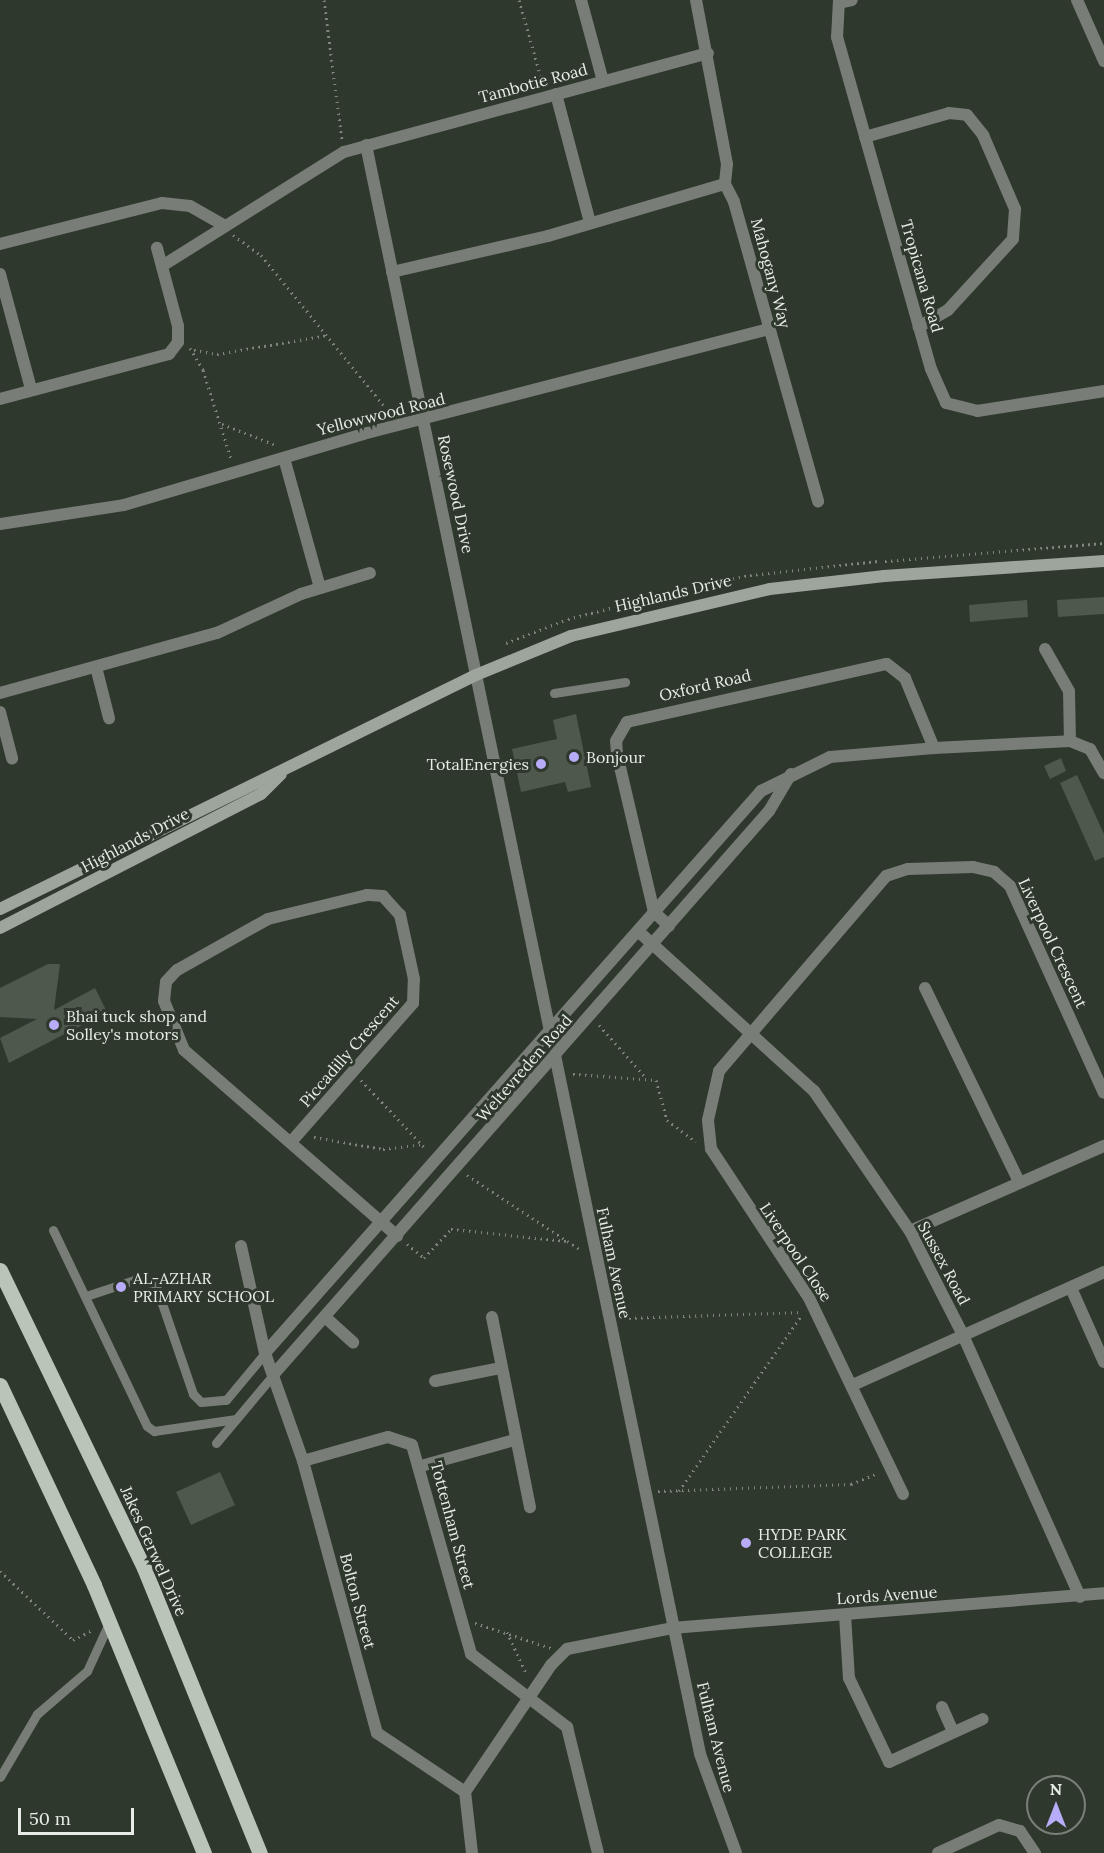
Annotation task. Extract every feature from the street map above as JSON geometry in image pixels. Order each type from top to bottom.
[{"type":"main road","name":"Highlands Drive","points":[[0,909],[214,800],[281,774],[476,675],[571,636],[704,601],[884,576],[1104,561]]},
{"type":"main road","name":"Highlands Drive","points":[[0,928],[261,794],[281,774]]},
{"type":"main road","name":"Jakes Gerwel Drive","points":[[0,1270],[144,1569],[260,1853]]},
{"type":"main road","points":[[0,1384],[110,1621],[204,1853]]},
{"type":"street","points":[[581,0],[603,81]]},
{"type":"street","name":"Mahogany Way","points":[[696,0],[708,53],[711,104],[727,164],[725,184],[818,501]]},
{"type":"street","points":[[1077,0],[1101,45],[1104,61]]},
{"type":"street","name":"Tropicana Road","points":[[844,1],[837,37],[938,388],[946,403],[960,410],[1104,391]]},
{"type":"street","name":"Tambotie Road","points":[[162,266],[344,152],[708,53]]},
{"type":"street","points":[[550,96],[590,223]]},
{"type":"street","points":[[865,137],[949,113],[967,115],[983,135],[1015,209],[1013,239],[948,310],[920,327]]},
{"type":"street","name":"Rosewood Drive","points":[[366,145],[476,675]]},
{"type":"street","points":[[392,272],[590,223],[725,184]]},
{"type":"street","points":[[0,244],[162,203],[190,206],[225,226]]},
{"type":"street","points":[[0,399],[169,354],[178,342],[157,248]]},
{"type":"street","points":[[0,274],[31,389]]},
{"type":"street","name":"Yellowwood Road","points":[[0,524],[91,512],[235,474],[395,426],[769,329]]},
{"type":"street","points":[[284,458],[320,588]]},
{"type":"street","points":[[0,693],[217,633],[320,588],[369,573]]},
{"type":"street","points":[[1045,649],[1069,691],[1071,741],[1090,749],[1104,774]]},
{"type":"street","name":"Oxford Road","points":[[654,912],[617,754],[616,741],[627,722],[887,664],[905,678],[934,748]]},
{"type":"street","points":[[96,667],[110,718]]},
{"type":"street","name":"Fulham Avenue","points":[[476,675],[672,1628],[700,1754],[736,1853]]},
{"type":"street","points":[[0,712],[12,759]]},
{"type":"street","name":"Weltevreden Road","points":[[265,1353],[749,802],[791,774],[830,757],[934,748],[1071,741]]},
{"type":"street","name":"Weltevreden Road","points":[[273,1375],[556,1058],[770,811],[791,774]]},
{"type":"street","name":"Liverpool Crescent","points":[[750,1032],[886,876],[909,869],[984,868],[1010,886],[1104,1093]]},
{"type":"street","name":"Piccadilly Crescent","points":[[291,1143],[354,1072],[414,998],[400,915],[383,896],[280,914],[171,975],[164,1001],[177,1042],[291,1143],[383,1221],[397,1236]]},
{"type":"street","points":[[654,912],[669,926]]},
{"type":"street","name":"Sussex Road","points":[[638,931],[814,1091],[910,1231],[962,1334],[1080,1597]]},
{"type":"street","points":[[925,988],[1019,1182]]},
{"type":"street","points":[[708,1140],[713,1083],[750,1032]]},
{"type":"street","name":"Liverpool Close","points":[[708,1140],[747,1209],[809,1298],[855,1384],[903,1494]]},
{"type":"street","points":[[910,1231],[1104,1146]]},
{"type":"street","name":"Bolton Street","points":[[241,1246],[265,1353],[303,1461],[377,1733],[465,1792]]},
{"type":"street","points":[[855,1384],[1104,1272]]},
{"type":"street","points":[[1071,1288],[1104,1362]]},
{"type":"street","points":[[325,1317],[353,1342]]},
{"type":"street","points":[[492,1317],[500,1368],[530,1507]]},
{"type":"street","points":[[435,1381],[500,1368]]},
{"type":"street","name":"Tottenham Street","points":[[303,1461],[394,1437],[408,1441],[421,1466],[471,1654],[561,1720],[571,1735],[598,1853]]},
{"type":"street","points":[[421,1466],[515,1440]]},
{"type":"street","name":"Lords Avenue","points":[[465,1792],[528,1698],[567,1649],[672,1628],[1080,1597],[1104,1593]]},
{"type":"street","points":[[845,1615],[849,1677],[889,1762],[983,1719]]},
{"type":"street","points":[[942,1707],[953,1732]]},
{"type":"street","points":[[465,1792],[472,1853]]},
{"type":"street","points":[[938,1853],[988,1828],[1007,1825],[1027,1837],[1035,1853]]},
{"type":"lane","points":[[554,693],[625,682]]},
{"type":"lane","points":[[47,885],[55,900]]},
{"type":"lane","points":[[53,1230],[150,1429],[236,1419]]},
{"type":"lane","points":[[87,1296],[134,1280],[155,1283],[193,1394],[201,1402],[226,1400],[265,1353]]},
{"type":"lane","points":[[216,1443],[273,1375]]},
{"type":"lane","points":[[0,1777],[36,1714],[87,1671],[110,1621]]},
{"type":"path","points":[[324,0],[344,152]]},
{"type":"path","points":[[519,0],[550,96]]},
{"type":"path","points":[[225,226],[261,255],[387,405],[395,426]]},
{"type":"path","points":[[178,342],[194,350],[216,354],[328,335]]},
{"type":"path","points":[[194,350],[222,424],[235,474]]},
{"type":"path","points":[[222,424],[265,439],[284,458]]},
{"type":"path","points":[[597,1022],[647,1079]]},
{"type":"path","points":[[354,1072],[436,1160]]},
{"type":"path","points":[[578,1073],[656,1080],[667,1120],[696,1142],[708,1140]]},
{"type":"path","points":[[303,1129],[316,1139],[383,1149],[422,1144]]},
{"type":"path","points":[[458,1167],[543,1230],[572,1241],[583,1252]]},
{"type":"path","points":[[397,1236],[424,1258],[451,1229],[572,1241]]},
{"type":"path","points":[[679,1491],[804,1312],[809,1298]]},
{"type":"path","points":[[609,1319],[804,1312]]},
{"type":"path","points":[[645,1492],[851,1484],[891,1468]]},
{"type":"path","points":[[0,1570],[73,1640],[110,1621]]},
{"type":"path","points":[[469,1622],[506,1631],[548,1646]]},
{"type":"path","points":[[506,1631],[528,1676]]},
{"type":"building","points":[[1104,597],[1104,614],[1058,617],[1057,600]]},
{"type":"building","points":[[1027,600],[1028,617],[970,622],[969,605]]},
{"type":"building","points":[[576,714],[591,787],[568,792],[565,782],[521,792],[512,749],[557,739],[553,720]]},
{"type":"building","points":[[1061,758],[1066,771],[1050,779],[1044,766]]},
{"type":"building","points":[[1077,775],[1104,834],[1104,857],[1095,861],[1060,783]]},
{"type":"building","points":[[48,964],[60,964],[54,1010],[95,988],[107,1012],[9,1063],[0,1038],[37,1019],[0,1017],[0,988]]},
{"type":"building","points":[[220,1472],[235,1505],[191,1525],[176,1492]]},
{"type":"place","name":"Bonjour","points":[[574,757]]},
{"type":"place","name":"TotalEnergies","points":[[541,764]]},
{"type":"place","name":"Bhai tuck shop and Solley's motors","points":[[54,1025]]},
{"type":"place","name":"AL-AZHAR PRIMARY SCHOOL","points":[[121,1287]]},
{"type":"place","name":"HYDE PARK COLLEGE","points":[[746,1543]]}]
